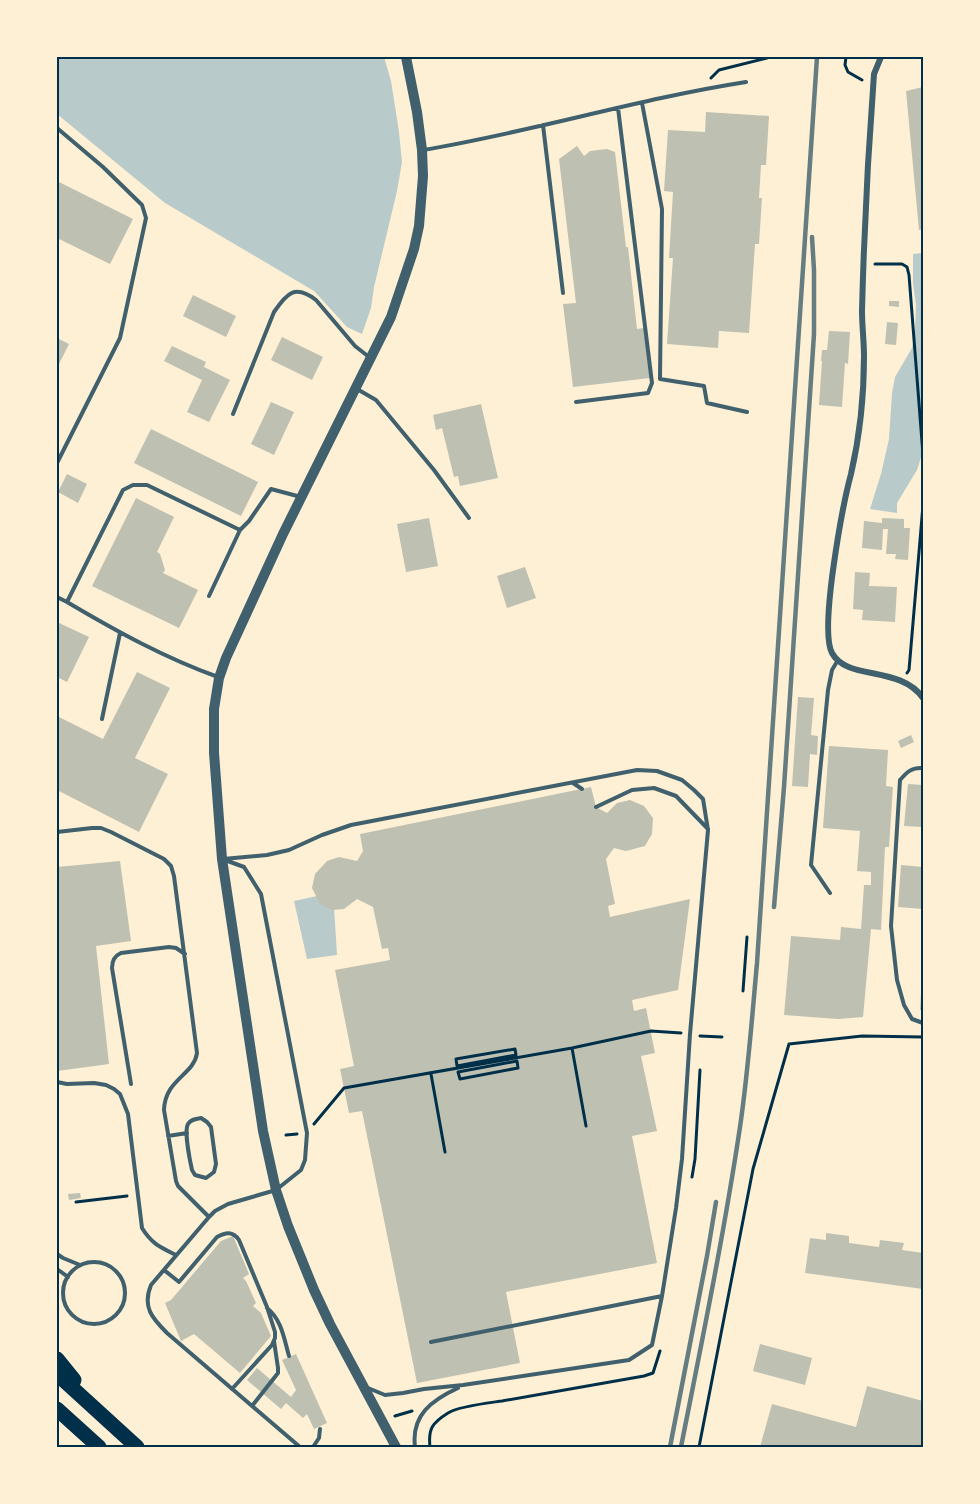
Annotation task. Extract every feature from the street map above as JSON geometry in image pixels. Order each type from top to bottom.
[{"type":"highway","points":[[57,1359],[110,1424]]},
{"type":"highway","points":[[57,1374],[137,1447]]},
{"type":"highway","points":[[57,1409],[99,1447]]},
{"type":"street","points":[[396,1447],[314,1290],[276,1190],[263,1131],[222,859],[214,753],[214,709],[219,678],[239,628],[301,497],[391,317],[414,249],[422,201],[422,150],[406,57]]},
{"type":"street","points":[[881,57],[874,74],[873,86],[862,314],[864,357],[861,420],[843,507],[829,605],[829,645],[833,655],[845,665],[904,681],[918,690],[923,698]]},
{"type":"lane","points":[[422,150],[475,141],[699,90],[746,82]]},
{"type":"lane","points":[[642,103],[662,208],[660,380],[704,386],[707,403],[747,412]]},
{"type":"lane","points":[[576,402],[648,393],[652,383],[618,108]]},
{"type":"lane","points":[[543,125],[563,294]]},
{"type":"lane","points":[[57,128],[142,205],[146,218],[120,338],[57,463]]},
{"type":"lane","points":[[233,414],[274,312],[291,292],[300,291],[316,300],[355,346],[371,358]]},
{"type":"lane","points":[[356,389],[376,400],[435,470],[470,518]]},
{"type":"lane","points":[[67,602],[123,490],[133,485],[147,484],[240,530]]},
{"type":"lane","points":[[209,596],[240,530],[271,489],[301,497]]},
{"type":"lane","points":[[57,597],[120,633],[183,664],[219,678]]},
{"type":"lane","points":[[102,719],[120,633]]},
{"type":"lane","points":[[830,892],[811,865],[828,690],[832,670],[838,660]]},
{"type":"lane","points":[[923,768],[908,771],[900,780],[891,926],[897,980],[904,1005],[912,1019],[923,1023]]},
{"type":"lane","points":[[222,859],[267,855],[289,850],[351,825],[637,770],[657,771],[682,780],[703,799],[708,830],[690,1034],[682,1159],[662,1296],[652,1345],[629,1360],[463,1385],[385,1395],[363,1386]]},
{"type":"lane","points":[[566,783],[576,783],[582,789]]},
{"type":"lane","points":[[596,807],[632,790],[654,788],[676,796],[708,830]]},
{"type":"lane","points":[[57,832],[101,828],[164,859],[171,866],[197,1053],[194,1062],[176,1080],[165,1097],[164,1110],[178,1186],[209,1217]]},
{"type":"lane","points":[[222,859],[244,867],[261,894],[307,1133],[304,1166],[276,1190],[228,1204],[209,1217],[152,1285],[148,1294],[148,1307],[152,1318],[167,1333],[300,1447]]},
{"type":"lane","points":[[131,1084],[112,968],[113,958],[121,953],[169,947],[176,948],[185,955]]},
{"type":"lane","points":[[57,1082],[106,1084],[120,1094],[128,1114],[142,1228],[155,1245],[176,1255]]},
{"type":"lane","points":[[194,1119],[205,1119],[209,1124],[216,1164],[210,1177],[202,1178],[193,1172],[187,1133],[188,1124],[194,1119]]},
{"type":"lane","points":[[168,1136],[187,1133]]},
{"type":"lane","points":[[164,1270],[179,1282],[217,1237],[226,1232],[234,1234],[239,1240],[267,1307],[274,1332],[278,1368],[278,1373],[252,1406]]},
{"type":"lane","points":[[57,1254],[81,1265]]},
{"type":"lane","points":[[100,1262],[117,1272],[123,1281],[124,1302],[120,1311],[112,1319],[92,1324],[82,1322],[66,1308],[63,1287],[73,1270],[81,1265],[100,1262]]},
{"type":"lane","points":[[57,1269],[68,1277]]},
{"type":"lane","points":[[57,1296],[63,1297]]},
{"type":"lane","points":[[431,1342],[662,1296]]},
{"type":"lane","points":[[267,1307],[274,1314],[282,1329],[289,1356]]},
{"type":"lane","points":[[232,1389],[274,1341]]},
{"type":"lane","points":[[415,1447],[415,1427],[422,1413],[442,1395],[463,1385]]},
{"type":"lane","points":[[314,1447],[319,1438],[320,1429]]},
{"type":"path","points":[[846,57],[845,65],[848,72],[873,86]]},
{"type":"path","points":[[699,90],[719,70],[767,58]]},
{"type":"path","points":[[864,263],[902,264],[907,267],[923,454]]},
{"type":"path","points":[[904,681],[909,670],[923,505]]},
{"type":"path","points":[[743,991],[747,937]]},
{"type":"path","points":[[286,1135],[307,1133],[344,1088],[572,1048],[651,1031],[722,1037]]},
{"type":"path","points":[[699,1447],[753,1169],[789,1044],[862,1036],[923,1037]]},
{"type":"path","points":[[572,1048],[586,1126]]},
{"type":"path","points":[[515,1049],[516,1055],[457,1066],[456,1059],[515,1049]]},
{"type":"path","points":[[517,1061],[519,1068],[460,1079],[459,1072],[517,1061]]},
{"type":"path","points":[[691,1182],[695,1159],[700,1068]]},
{"type":"path","points":[[431,1074],[445,1152]]},
{"type":"path","points":[[76,1202],[138,1195]]},
{"type":"path","points":[[429,1447],[430,1428],[450,1412],[644,1377],[653,1373],[661,1345]]},
{"type":"shaded area","points":[[57,57],[384,57],[391,81],[402,162],[371,308],[362,334],[347,327],[314,291],[165,203],[57,114]]},
{"type":"shaded area","points":[[923,253],[923,451],[917,470],[897,503],[897,513],[870,509],[889,439],[895,377],[912,348],[915,331],[913,254]]},
{"type":"shaded area","points":[[317,896],[334,907],[337,955],[307,959],[294,901]]},
{"type":"building","points":[[923,87],[923,229],[919,230],[906,91]]},
{"type":"building","points":[[706,112],[769,116],[766,165],[761,165],[759,198],[762,198],[759,244],[755,244],[749,333],[719,331],[718,348],[667,344],[673,258],[669,258],[673,192],[664,191],[668,130],[705,132]]},
{"type":"building","points":[[577,146],[584,156],[590,151],[607,149],[615,152],[637,329],[644,328],[650,378],[573,387],[563,304],[576,303],[559,159]]},
{"type":"building","points":[[57,181],[133,219],[110,264],[57,238]]},
{"type":"building","points":[[193,295],[236,316],[226,337],[183,316]]},
{"type":"building","points":[[889,301],[899,301],[899,307],[889,306]]},
{"type":"building","points":[[887,322],[898,323],[896,345],[885,344]]},
{"type":"building","points":[[829,331],[850,332],[842,407],[819,405],[822,350],[827,350]]},
{"type":"building","points":[[282,337],[323,357],[312,380],[271,360]]},
{"type":"building","points":[[57,338],[69,344],[57,368]]},
{"type":"building","points":[[172,346],[206,362],[204,367],[230,380],[209,422],[187,412],[202,380],[164,361]]},
{"type":"building","points":[[271,402],[294,412],[274,455],[251,444]]},
{"type":"building","points":[[481,404],[498,478],[460,486],[458,476],[454,477],[442,428],[436,430],[433,415]]},
{"type":"building","points":[[151,429],[258,482],[241,516],[134,463]]},
{"type":"building","points":[[67,474],[87,484],[78,503],[58,492]]},
{"type":"building","points":[[136,498],[174,517],[157,552],[160,554],[165,570],[163,573],[198,590],[179,628],[92,586]]},
{"type":"building","points":[[429,518],[438,566],[406,572],[397,524]]},
{"type":"building","points":[[882,518],[904,519],[904,528],[910,528],[908,560],[895,559],[896,554],[886,554],[888,529],[883,529],[882,550],[862,548],[864,521],[882,523]]},
{"type":"building","points":[[525,567],[536,598],[507,608],[497,576]]},
{"type":"building","points":[[855,572],[870,573],[869,586],[897,587],[895,622],[862,620],[863,610],[853,609]]},
{"type":"building","points":[[57,622],[89,637],[67,682],[57,677]]},
{"type":"building","points":[[137,672],[170,688],[135,758],[168,774],[139,832],[57,790],[57,716],[103,739]]},
{"type":"building","points":[[798,697],[814,698],[811,735],[818,736],[817,755],[810,754],[808,787],[792,786]]},
{"type":"building","points":[[911,735],[914,742],[901,748],[898,741]]},
{"type":"building","points":[[829,746],[888,750],[886,786],[893,787],[889,847],[885,847],[881,930],[871,929],[863,1017],[838,1019],[784,1015],[791,936],[840,940],[841,927],[861,929],[864,885],[871,885],[871,872],[857,871],[860,831],[823,828]]},
{"type":"building","points":[[908,784],[923,785],[923,827],[904,826]]},
{"type":"building","points":[[591,787],[596,807],[607,813],[617,803],[630,800],[644,806],[653,818],[652,834],[645,846],[626,851],[614,848],[606,859],[615,904],[608,906],[610,917],[690,899],[678,990],[632,1000],[634,1011],[646,1008],[655,1053],[641,1056],[657,1131],[632,1136],[657,1263],[506,1292],[520,1363],[417,1383],[362,1111],[349,1113],[340,1069],[354,1066],[335,970],[390,960],[388,948],[382,949],[373,907],[357,899],[344,909],[332,910],[320,904],[312,888],[315,874],[327,861],[339,857],[357,861],[363,851],[360,834]]},
{"type":"building","points":[[120,861],[131,941],[96,946],[109,1064],[57,1071],[57,867]]},
{"type":"building","points":[[901,865],[923,867],[923,909],[898,907]]},
{"type":"building","points":[[921,993],[923,993],[923,1010],[920,1010]]},
{"type":"building","points":[[80,1193],[81,1198],[69,1200],[68,1194]]},
{"type":"building","points":[[826,1233],[849,1236],[849,1243],[879,1247],[880,1240],[904,1243],[902,1250],[923,1253],[923,1289],[805,1273],[810,1238],[826,1240]]},
{"type":"building","points":[[233,1236],[249,1274],[243,1278],[256,1303],[253,1306],[261,1313],[271,1336],[240,1373],[194,1334],[181,1341],[165,1303],[171,1300],[221,1241]]},
{"type":"building","points":[[760,1344],[812,1358],[805,1385],[753,1371]]},
{"type":"building","points":[[296,1354],[327,1423],[314,1429],[307,1414],[303,1418],[286,1403],[281,1409],[247,1380],[257,1368],[291,1397],[296,1390],[282,1360]]},
{"type":"building","points":[[867,1386],[923,1401],[923,1447],[760,1447],[772,1404],[856,1427]]},
{"type":"railway","points":[[681,1447],[727,1207],[750,1045],[817,57]]},
{"type":"railway","points":[[774,907],[814,334],[812,237]]},
{"type":"railway","points":[[670,1447],[716,1202]]}]
